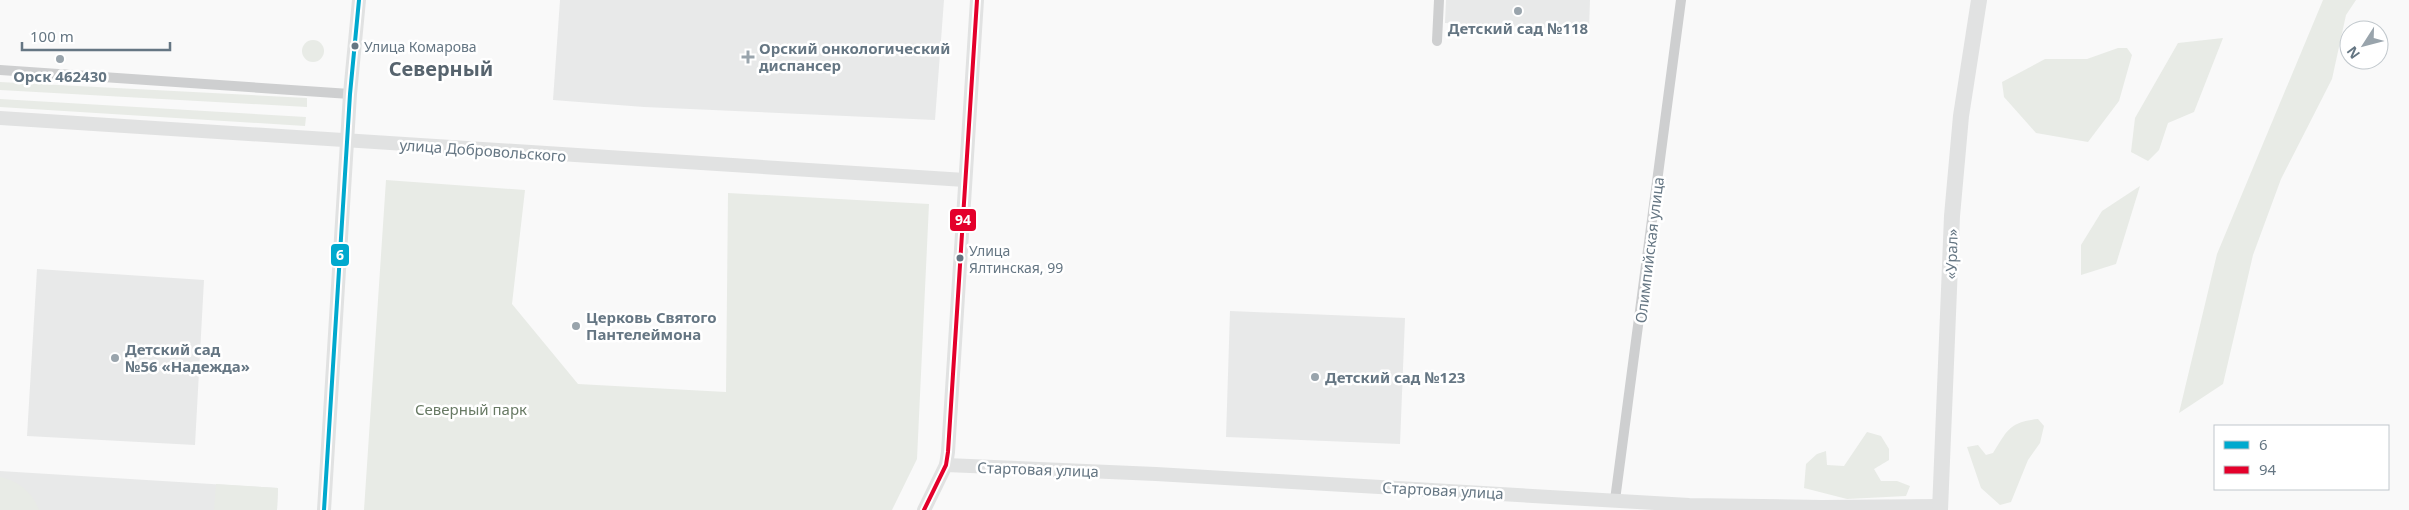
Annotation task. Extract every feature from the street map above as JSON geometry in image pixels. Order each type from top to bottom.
[{"type":"main road","points":[[324,510],[350,94],[359,0]]},
{"type":"main road","points":[[924,510],[946,465],[977,0]]},
{"type":"main road","name":"«Урал»","points":[[1940,508],[1953,206],[1961,116],[1979,0]]},
{"type":"main road","name":"улица Добровольского","points":[[0,118],[347,142],[966,180]]},
{"type":"main road","name":"Стартовая улица","points":[[946,465],[1156,474],[1746,506],[1940,508]]},
{"type":"street","points":[[1437,41],[1440,0]]},
{"type":"street","name":"Олимпийская улица","points":[[1616,500],[1681,0]]},
{"type":"street","points":[[0,70],[350,94]]},
{"type":"shaded area","name":"Орский онкологический диспансер","points":[[560,0],[944,0],[935,120],[644,107],[553,100]]},
{"type":"shaded area","name":"Детский сад №118","points":[[1446,0],[1590,0],[1589,30],[1445,23]]},
{"type":"shaded area","name":"Детский сад №56 «Надежда»","points":[[37,269],[204,280],[195,445],[27,436]]},
{"type":"shaded area","name":"Детский сад №123","points":[[1230,311],[1405,318],[1400,444],[1226,437]]},
{"type":"shaded area","points":[[0,471],[278,488],[277,510],[0,510]]},
{"type":"green space","points":[[2323,0],[2356,0],[2345,20],[2339,20],[2339,47],[2332,79],[2281,179],[2253,255],[2223,384],[2179,413],[2217,254]]},
{"type":"green space","points":[[2223,38],[2194,112],[2168,123],[2159,150],[2148,161],[2131,152],[2135,118],[2178,43]]},
{"type":"green space","points":[[309,40],[317,40],[324,47],[324,55],[317,62],[309,62],[302,55],[302,47]]},
{"type":"green space","points":[[2118,48],[2127,48],[2132,55],[2119,101],[2088,142],[2036,133],[2004,97],[2002,82],[2045,59],[2087,59]]},
{"type":"green space","points":[[0,82],[307,98],[307,107],[0,90]]},
{"type":"green space","points":[[0,99],[306,117],[305,126],[0,107]]},
{"type":"green space","name":"Северный парк","points":[[386,180],[525,190],[512,304],[578,384],[726,392],[728,193],[929,204],[917,459],[892,510],[364,510]]},
{"type":"green space","points":[[2140,186],[2116,264],[2081,275],[2081,245],[2102,211]]},
{"type":"green space","points":[[2038,419],[2044,426],[2040,443],[2028,460],[2011,502],[2000,505],[1981,488],[1967,447],[1978,445],[1986,455],[1993,453],[2006,433],[2015,425],[2028,420]]},
{"type":"green space","points":[[1867,432],[1881,436],[1889,449],[1889,460],[1874,469],[1881,481],[1897,481],[1910,486],[1906,496],[1847,499],[1804,488],[1806,464],[1817,454],[1826,451],[1827,465],[1844,466]]},
{"type":"green space","points":[[0,477],[13,481],[24,488],[33,498],[39,510],[0,510]]},
{"type":"green space","points":[[216,484],[278,488],[277,510],[214,510]]},
{"type":"transit line","name":"6","points":[[324,510],[350,94],[359,0]]},
{"type":"transit line","name":"94","points":[[924,510],[946,465],[948,452],[977,0]]},
{"type":"place","name":"Детский сад №118","points":[[1518,11]]},
{"type":"place","name":"Улица Комарова","points":[[355,46]]},
{"type":"place","name":"Орский онкологический диспансер","points":[[748,57]]},
{"type":"place","name":"Орск 462430","points":[[60,59]]},
{"type":"place","name":"Улица Ялтинская, 99","points":[[960,258]]},
{"type":"place","name":"Церковь Святого Пантелеймона","points":[[576,326]]},
{"type":"place","name":"Детский сад №56 «Надежда»","points":[[115,358]]},
{"type":"place","name":"Детский сад №123","points":[[1315,377]]},
{"type":"district","name":"Северный","points":[[441,68]]}]
